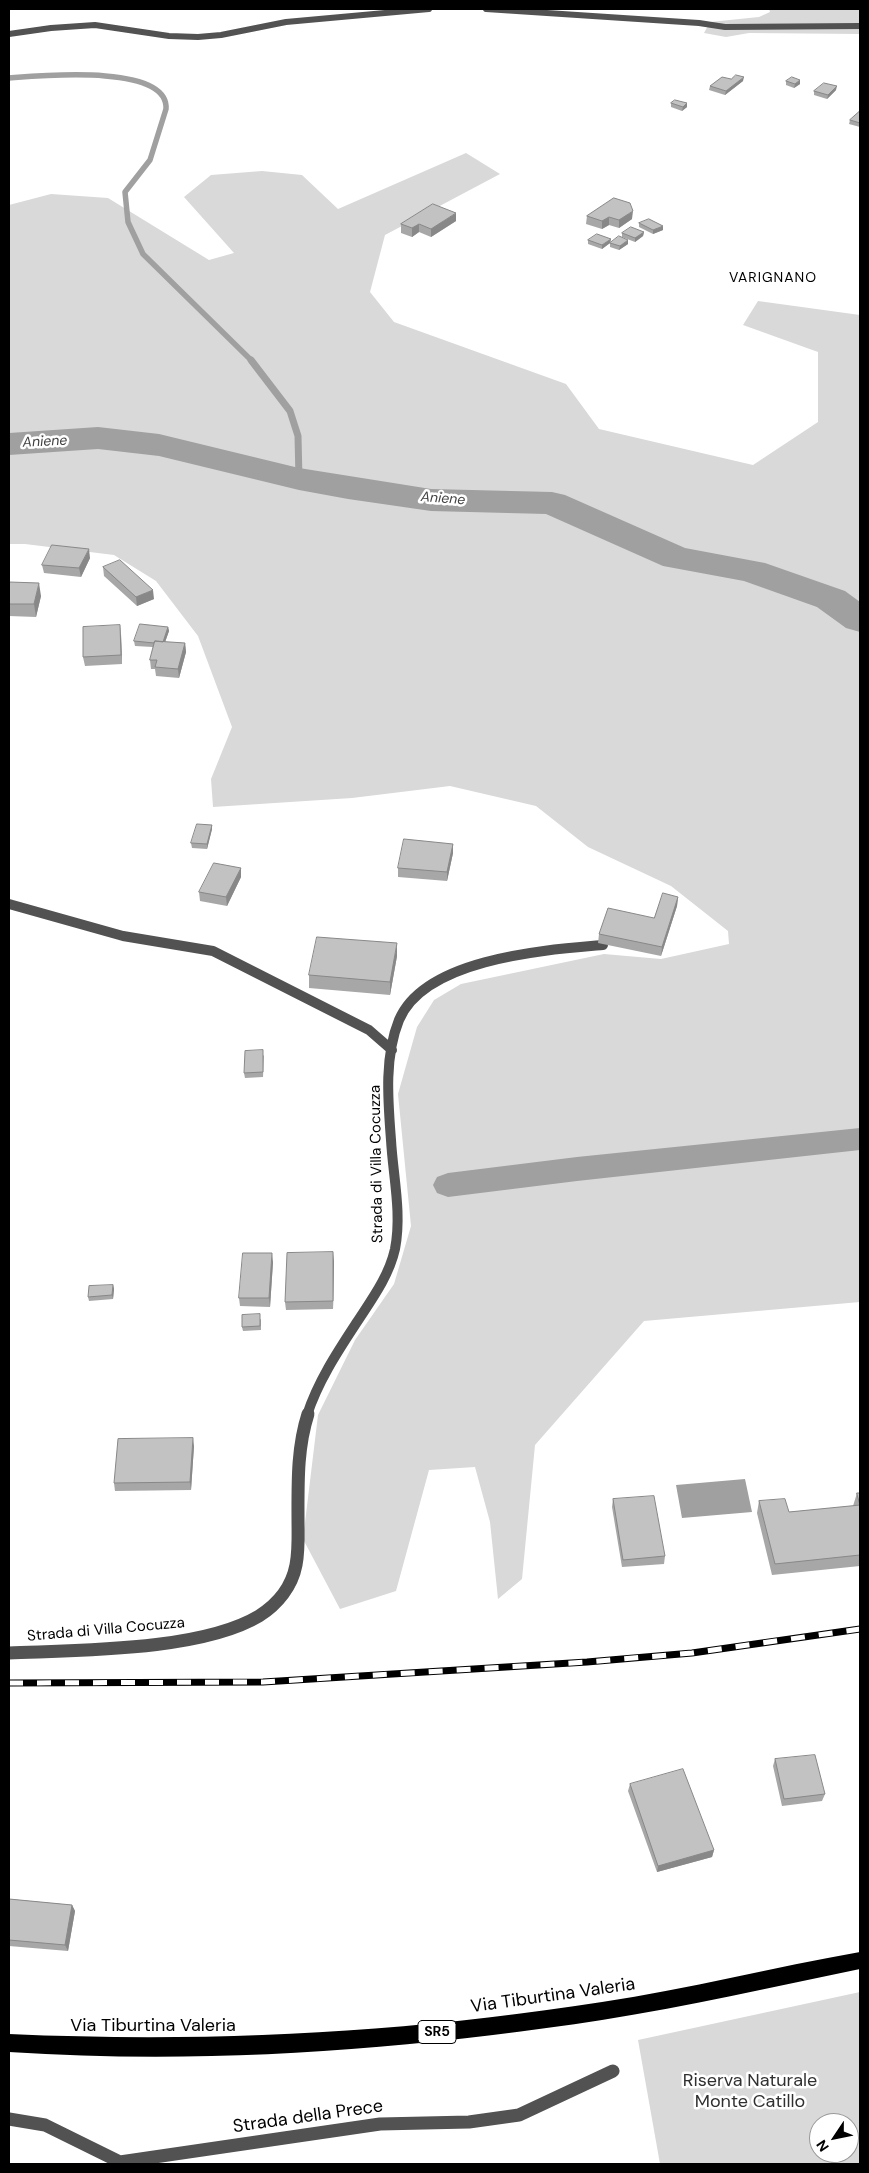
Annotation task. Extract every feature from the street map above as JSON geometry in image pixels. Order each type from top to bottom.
[{"type":"main road","name":"Via Tiburtina Valeria","points":[[9,2044],[217,2047],[412,2035],[686,1996],[860,1960]]},
{"type":"street","points":[[9,34],[51,28],[95,25],[169,36],[198,37],[221,35],[286,22],[429,9]]},
{"type":"street","points":[[486,9],[699,23],[726,27],[860,26]]},
{"type":"street","points":[[9,904],[123,936],[214,951],[370,1030],[392,1050]]},
{"type":"street","name":"Strada di Villa Cocuzza","points":[[9,1653],[128,1646],[173,1641],[222,1630],[258,1617],[274,1604],[292,1580],[298,1554],[298,1480],[304,1425],[320,1381],[377,1294],[388,1272],[395,1247],[396,1219],[390,1106],[392,1050],[394,1038],[404,1010],[415,998],[447,977],[473,966],[520,955],[603,945]]},
{"type":"street","name":"Strada della Prece","points":[[9,2119],[44,2125],[120,2162],[380,2124],[469,2122],[519,2115],[613,2072]]},
{"type":"green space","points":[[769,9],[860,9],[860,34],[749,33],[726,37],[704,33],[710,22],[759,17],[770,12]]},
{"type":"green space","points":[[466,153],[500,174],[385,235],[370,292],[394,322],[566,384],[599,429],[753,465],[818,422],[818,352],[743,325],[758,301],[860,315],[860,1302],[644,1321],[535,1445],[522,1579],[498,1599],[490,1522],[475,1467],[429,1470],[396,1591],[340,1609],[303,1539],[318,1415],[355,1340],[394,1284],[411,1226],[398,1094],[417,1027],[434,1000],[461,984],[604,954],[661,959],[729,944],[728,931],[671,886],[588,847],[536,806],[450,786],[352,798],[213,807],[211,779],[232,727],[198,636],[156,581],[114,555],[25,544],[9,544],[9,205],[51,194],[108,198],[209,260],[234,253],[184,197],[211,175],[262,171],[302,175],[338,209]]},
{"type":"green space","name":"Riserva Naturale Monte Catillo","points":[[860,1992],[860,2164],[660,2164],[638,2040]]},
{"type":"shaded area","points":[[745,1479],[752,1512],[682,1518],[676,1485]]},
{"type":"building","points":[[736,75],[744,77],[726,91],[710,86],[722,77],[731,79]]},
{"type":"building","points":[[792,77],[800,80],[795,84],[786,81]]},
{"type":"building","points":[[824,83],[837,86],[828,95],[814,91]]},
{"type":"building","points":[[675,100],[687,103],[683,107],[671,103]]},
{"type":"building","points":[[860,111],[860,123],[850,120]]},
{"type":"building","points":[[614,198],[630,203],[633,211],[619,220],[609,217],[602,221],[587,216]]},
{"type":"building","points":[[433,204],[456,213],[431,229],[419,224],[412,228],[401,224]]},
{"type":"building","points":[[649,219],[663,226],[653,230],[639,223]]},
{"type":"building","points":[[631,227],[644,232],[635,238],[622,233]]},
{"type":"building","points":[[597,234],[611,239],[602,245],[588,240]]},
{"type":"building","points":[[619,236],[628,240],[620,246],[610,243]]},
{"type":"building","points":[[52,545],[89,549],[79,568],[42,565]]},
{"type":"building","points":[[120,560],[153,590],[136,597],[103,567]]},
{"type":"building","points":[[9,582],[39,583],[34,604],[9,604]]},
{"type":"building","points":[[140,624],[168,627],[163,642],[134,641]]},
{"type":"building","points":[[120,625],[121,655],[83,657],[83,627]]},
{"type":"building","points":[[155,641],[185,643],[178,669],[155,667],[157,660],[150,660]]},
{"type":"building","points":[[197,824],[212,825],[207,844],[191,843]]},
{"type":"building","points":[[404,839],[453,844],[447,872],[398,868]]},
{"type":"building","points":[[214,863],[241,868],[226,897],[199,892]]},
{"type":"building","points":[[663,893],[678,897],[662,947],[599,934],[608,908],[654,918]]},
{"type":"building","points":[[317,937],[397,943],[390,982],[309,975]]},
{"type":"building","points":[[263,1050],[263,1072],[244,1073],[245,1051]]},
{"type":"building","points":[[333,1252],[333,1301],[285,1302],[287,1253]]},
{"type":"building","points":[[243,1253],[272,1253],[269,1298],[239,1298]]},
{"type":"building","points":[[113,1285],[112,1295],[88,1297],[89,1286]]},
{"type":"building","points":[[260,1314],[260,1326],[242,1327],[242,1315]]},
{"type":"building","points":[[193,1438],[190,1482],[114,1483],[118,1439]]},
{"type":"building","points":[[857,1493],[860,1493],[860,1505]]},
{"type":"building","points":[[654,1496],[665,1556],[623,1560],[613,1499]]},
{"type":"building","points":[[785,1499],[789,1512],[860,1505],[860,1555],[775,1564],[759,1501]]},
{"type":"building","points":[[815,1755],[825,1794],[784,1799],[775,1759]]},
{"type":"building","points":[[683,1769],[714,1850],[658,1866],[630,1784]]},
{"type":"building","points":[[9,1899],[72,1905],[65,1945],[9,1940]]},
{"type":"waterway","points":[[9,78],[72,75],[125,78],[147,84],[161,94],[166,109],[150,160],[125,192],[128,222],[143,254],[251,360]]},
{"type":"waterway","points":[[251,360],[290,411],[298,436],[299,479]]},
{"type":"waterway","name":"Aniene","points":[[9,444],[98,438],[159,445],[299,479],[431,500],[552,503],[676,558],[752,571],[831,599],[860,620]]},
{"type":"waterway","points":[[448,1185],[577,1169],[860,1139]]},
{"type":"railway","points":[[9,1683],[263,1682],[587,1662],[692,1653],[860,1629]]},
{"type":"district","name":"VARIGNANO","points":[[773,278]]}]
